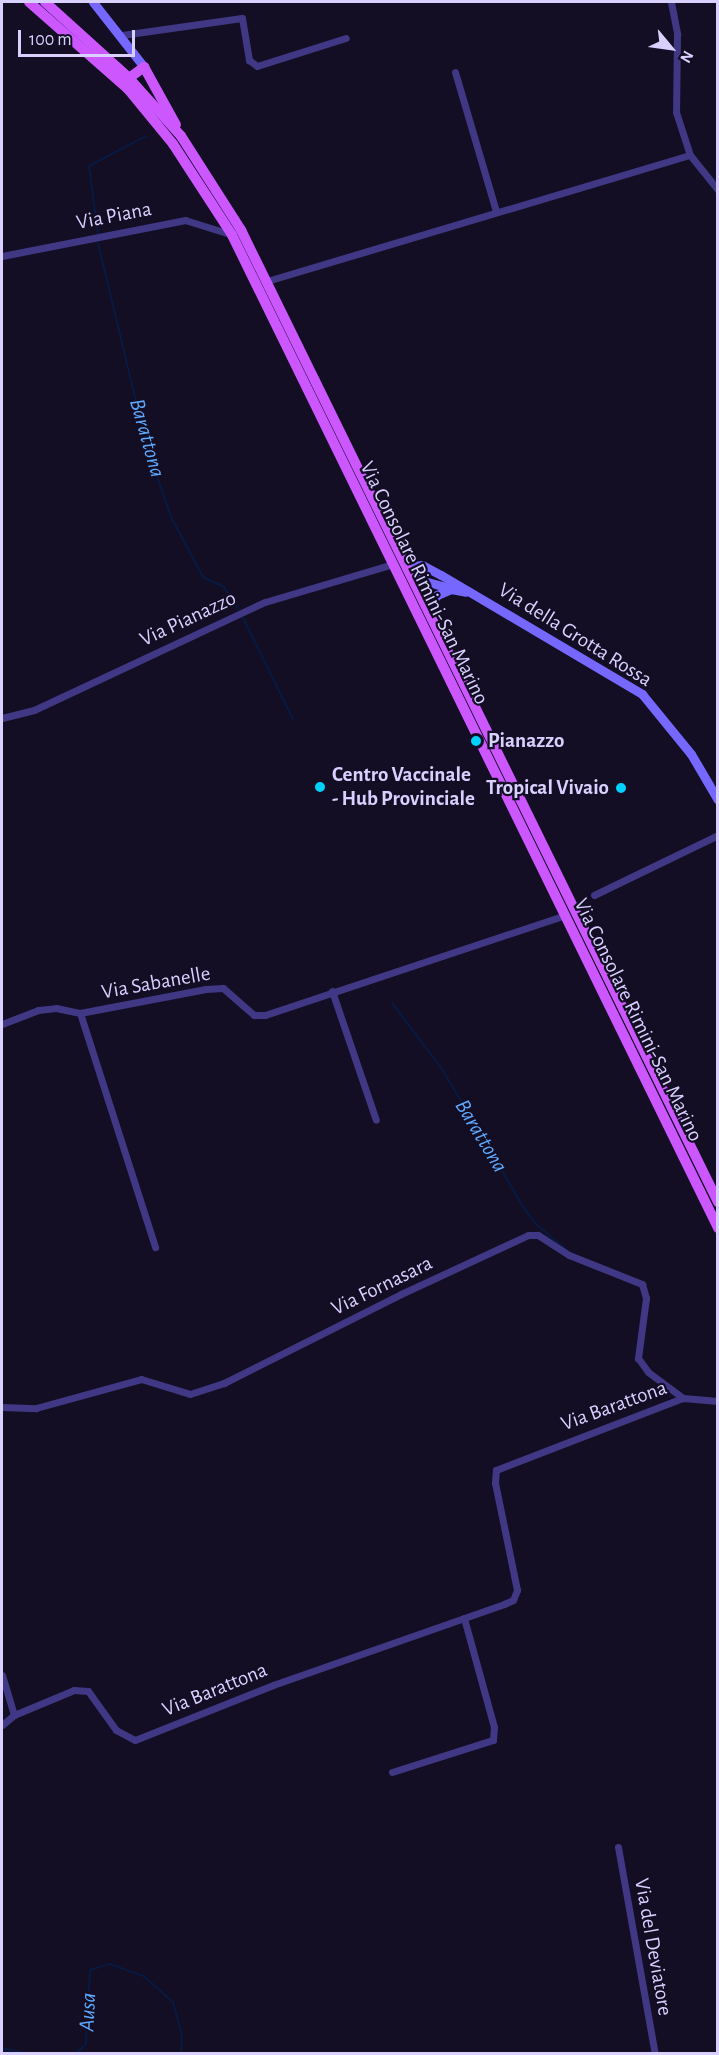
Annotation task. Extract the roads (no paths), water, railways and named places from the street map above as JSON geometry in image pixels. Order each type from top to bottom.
[{"type":"main road","name":"Via Consolare Rimini-San Marino","points":[[29,2],[128,89],[173,144],[232,235],[717,1228]]},
{"type":"main road","name":"Via Consolare Rimini-San Marino","points":[[45,2],[137,73],[242,230],[717,1202]]},
{"type":"main road","points":[[137,73],[181,136]]},
{"type":"street","points":[[93,2],[122,35],[137,73]]},
{"type":"street","points":[[671,2],[677,34],[674,96],[690,155],[717,190]]},
{"type":"street","points":[[122,35],[242,18],[249,60],[254,66],[346,38]]},
{"type":"street","points":[[455,72],[496,211]]},
{"type":"street","points":[[267,281],[690,155]]},
{"type":"street","name":"Via Piana","points":[[2,256],[185,220],[232,235]]},
{"type":"street","points":[[393,564],[406,567]]},
{"type":"street","name":"Via Pianazzo","points":[[2,718],[34,710],[265,602],[393,564]]},
{"type":"street","name":"Via della Grotta Rossa","points":[[406,567],[422,565],[642,694],[691,754],[717,800]]},
{"type":"street","name":"Via della Grotta Rossa","points":[[406,567],[420,580],[472,593]]},
{"type":"street","points":[[432,620],[432,602],[437,594],[451,589]]},
{"type":"street","name":"Via Consolare Rimini-San Marino","points":[[594,895],[717,835]]},
{"type":"street","name":"Via Sabanelle","points":[[2,1024],[39,1010],[80,1013],[223,988],[254,1016],[265,1015],[565,915]]},
{"type":"street","points":[[332,991],[376,1120]]},
{"type":"street","name":"Via Sabanelle","points":[[80,1013],[155,1247]]},
{"type":"street","name":"Via Fornasara","points":[[2,1407],[36,1408],[141,1379],[190,1394],[224,1383],[401,1294],[528,1235],[537,1234],[569,1255],[642,1284],[646,1298],[638,1358],[648,1372],[683,1398]]},
{"type":"street","name":"Via Barattona","points":[[2,1725],[14,1715],[74,1690],[88,1691],[116,1730],[135,1740],[273,1685],[513,1600],[517,1590],[495,1483],[496,1470],[683,1398],[717,1401]]},
{"type":"street","points":[[392,1772],[492,1740],[494,1728],[464,1618]]},
{"type":"street","points":[[2,1675],[14,1715]]},
{"type":"street","name":"Via del Deviatore","points":[[618,1847],[655,2054]]},
{"type":"waterway","name":"Barattona","points":[[98,234],[89,166],[146,136]]},
{"type":"waterway","name":"Barattona","points":[[98,243],[147,447],[171,517],[203,577],[224,587],[239,610]]},
{"type":"waterway","name":"Barattona","points":[[243,618],[293,719]]},
{"type":"waterway","name":"Barattona","points":[[392,1003],[442,1069],[525,1210],[537,1225],[568,1251]]},
{"type":"waterway","name":"Ausa","points":[[75,2054],[86,2044],[90,1970],[110,1964],[145,1977],[173,2002],[182,2035],[181,2054]]},
{"type":"waterway","name":"Ausa","points":[[2,2048],[27,2054]]},
{"type":"place","name":"Pianazzo","points":[[476,741]]},
{"type":"place","name":"Centro Vaccinale - Hub Provinciale","points":[[320,787]]},
{"type":"place","name":"Tropical Vivaio","points":[[621,788]]}]
